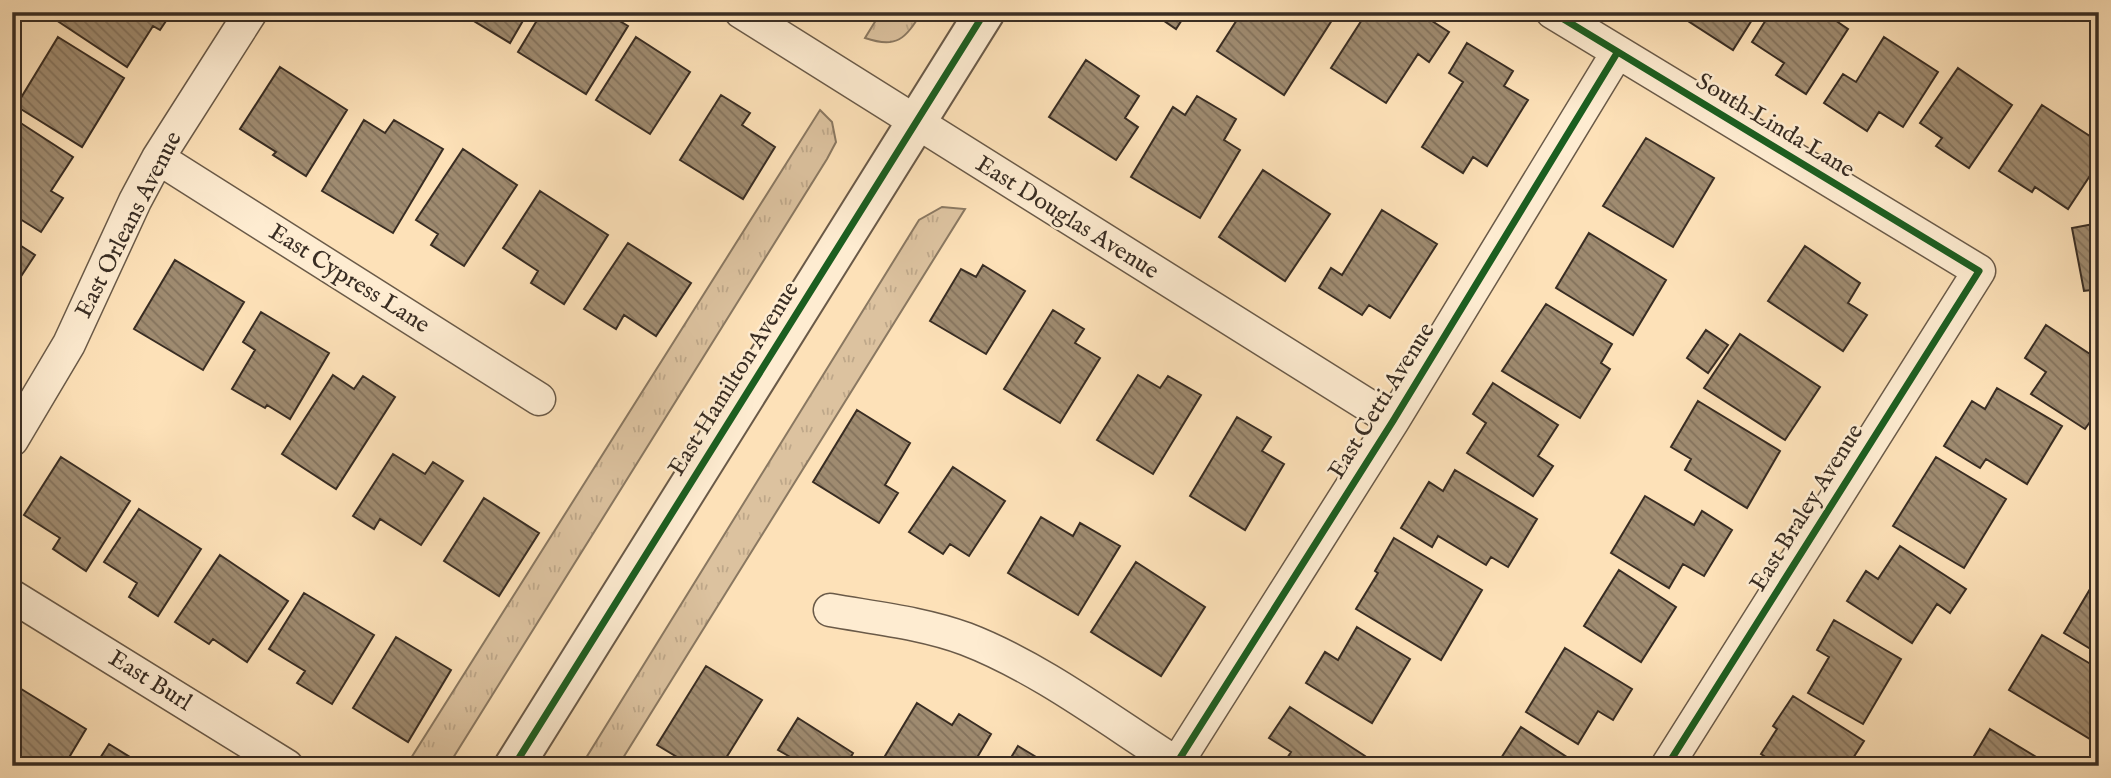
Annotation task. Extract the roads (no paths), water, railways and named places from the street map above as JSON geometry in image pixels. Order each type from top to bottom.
[{"type":"street","name":"East Orleans Avenue","points":[[12,440],[69,344],[135,201],[158,158],[251,12]]},
{"type":"street","name":"East Douglas Avenue","points":[[741,12],[1393,421]]},
{"type":"street","name":"East Hamilton Avenue","points":[[514,766],[985,12]]},
{"type":"street","name":"South Linda Lane","points":[[1552,12],[1979,271]]},
{"type":"street","name":"East Cetti Avenue","points":[[1176,765],[1393,421],[1618,53]]},
{"type":"street","name":"East Cypress Lane","points":[[158,158],[539,399]]},
{"type":"street","name":"East Braley Avenue","points":[[1667,766],[1979,271]]},
{"type":"street","name":"East Burl","points":[[12,596],[287,766]]},
{"type":"street","points":[[830,610],[964,638],[1022,664],[1176,765]]}]
